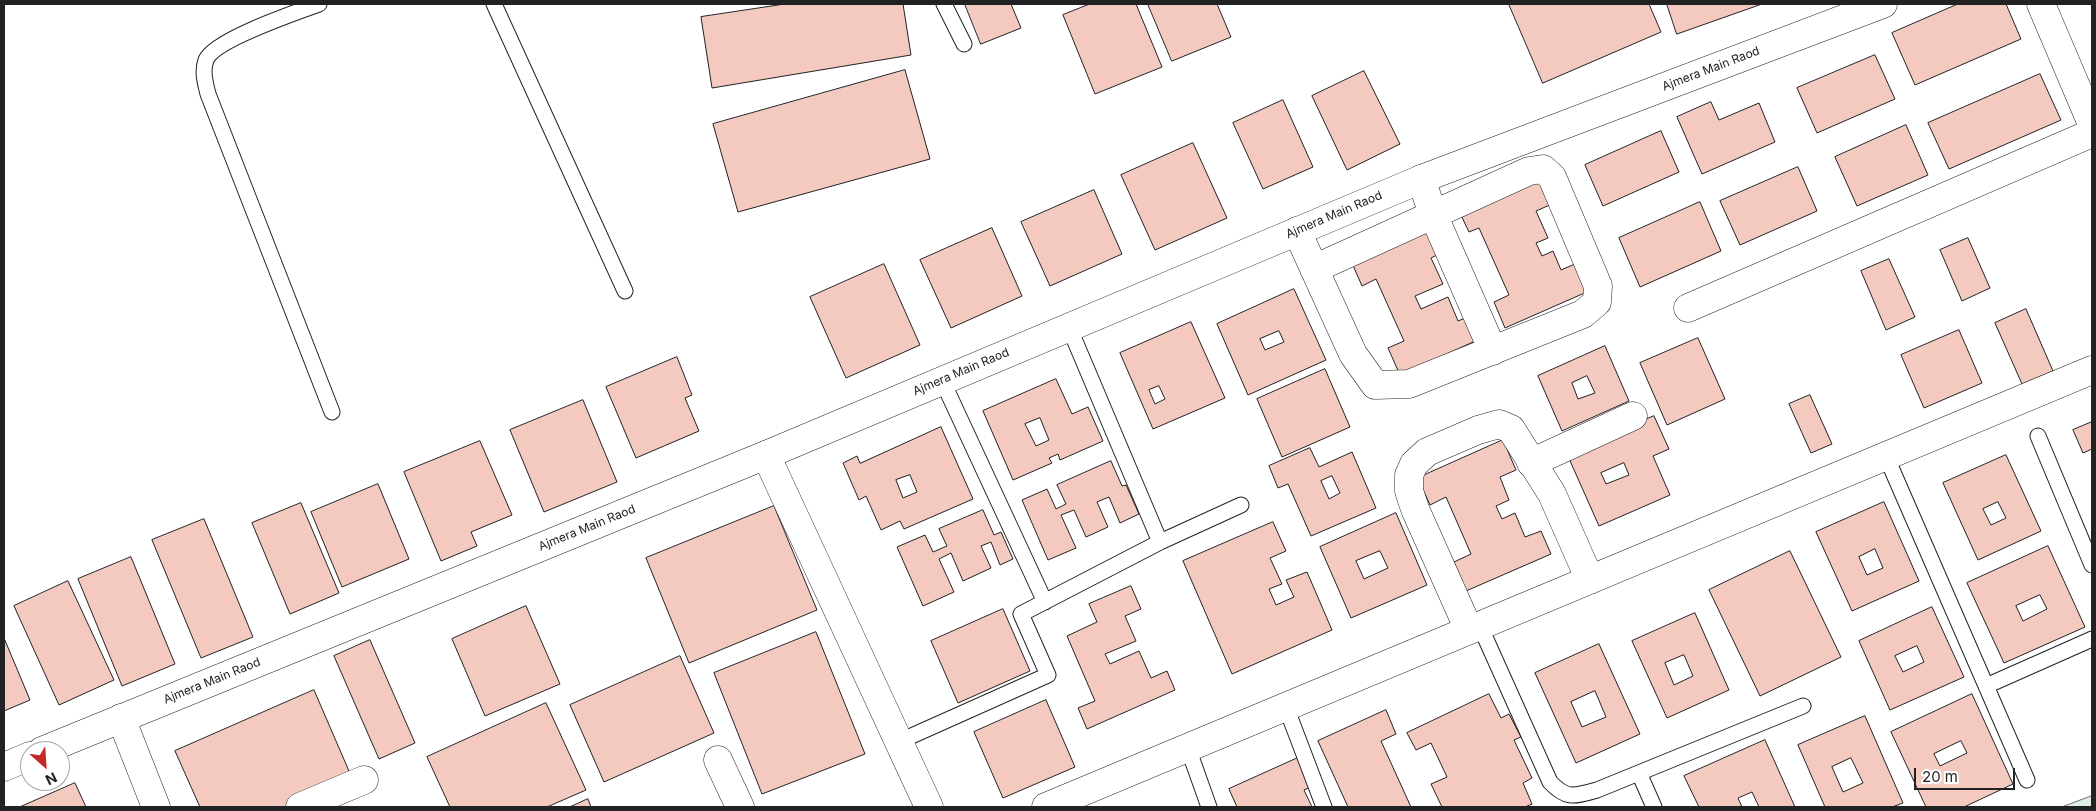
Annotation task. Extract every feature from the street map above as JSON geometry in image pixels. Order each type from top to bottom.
[{"type":"street","name":"Ajmera Main Raod","points":[[66,741],[766,455],[1421,179],[1883,4]]},
{"type":"street","points":[[2041,4],[2092,124]]},
{"type":"street","points":[[1688,308],[2092,133]]},
{"type":"street","points":[[1297,231],[1314,269],[1353,354],[1375,386],[1410,384],[1583,314],[1598,302],[1598,286],[1552,177],[1543,169],[1529,171],[1314,269]]},
{"type":"street","points":[[1421,179],[1433,214],[1493,351]]},
{"type":"street","points":[[1046,807],[2092,370]]},
{"type":"street","points":[[1531,463],[1633,416]]},
{"type":"street","points":[[1475,628],[1415,509],[1409,491],[1409,475],[1414,464],[1428,452],[1478,430],[1499,424],[1511,429],[1552,494],[1590,580]]},
{"type":"street","points":[[766,455],[929,807]]},
{"type":"street","points":[[121,718],[156,807]]},
{"type":"street","points":[[4,767],[20,760]]},
{"type":"street","points":[[718,760],[740,807]]},
{"type":"street","points":[[300,807],[364,780]]},
{"type":"lane","points":[[319,4],[237,36],[215,48],[206,58],[204,73],[208,94],[332,412]]},
{"type":"lane","points":[[494,4],[625,291]]},
{"type":"lane","points":[[944,4],[964,44]]},
{"type":"lane","points":[[1069,327],[1160,542]]},
{"type":"lane","points":[[942,380],[1045,602]]},
{"type":"lane","points":[[2038,436],[2092,564]]},
{"type":"lane","points":[[1886,456],[2027,780]]},
{"type":"lane","points":[[898,742],[1048,675],[1021,614],[1160,542],[1241,504]]},
{"type":"lane","points":[[1475,628],[1550,782],[1560,793],[1574,796],[1589,792],[1803,706]]},
{"type":"lane","points":[[1986,686],[2092,639]]},
{"type":"lane","points":[[1286,707],[1324,807]]},
{"type":"lane","points":[[1188,748],[1209,807]]},
{"type":"lane","points":[[1639,773],[1654,807]]},
{"type":"green space","points":[[2092,796],[2092,807],[2062,807]]},
{"type":"building","points":[[785,4],[903,4],[911,55],[712,88],[701,17]]},
{"type":"building","points":[[965,4],[1011,4],[1021,28],[981,44]]},
{"type":"building","points":[[1090,4],[1136,4],[1162,67],[1095,94],[1063,15]]},
{"type":"building","points":[[1148,4],[1217,4],[1231,37],[1172,61]]},
{"type":"building","points":[[1509,4],[1649,4],[1661,32],[1543,83]]},
{"type":"building","points":[[1667,4],[1762,4],[1677,34]]},
{"type":"building","points":[[1958,4],[2006,4],[2021,39],[1915,85],[1892,33]]},
{"type":"building","points":[[1875,55],[1895,99],[1817,133],[1797,88]]},
{"type":"building","points":[[905,70],[930,159],[738,212],[713,124]]},
{"type":"building","points":[[1364,71],[1400,144],[1347,170],[1312,96]]},
{"type":"building","points":[[2040,74],[2061,120],[1949,169],[1928,123]]},
{"type":"building","points":[[1283,100],[1313,167],[1263,189],[1233,123]]},
{"type":"building","points":[[1711,102],[1719,120],[1759,103],[1775,142],[1702,174],[1677,117]]},
{"type":"building","points":[[1906,125],[1928,175],[1857,206],[1835,157]]},
{"type":"building","points":[[1661,131],[1679,172],[1603,206],[1585,165]]},
{"type":"building","points":[[1193,143],[1227,218],[1155,250],[1121,175]]},
{"type":"building","points":[[1798,167],[1817,211],[1740,245],[1720,201]]},
{"type":"building","points":[[1540,175],[1552,204],[1536,211],[1548,238],[1536,243],[1542,256],[1553,251],[1561,270],[1577,263],[1589,291],[1505,328],[1494,302],[1509,295],[1479,228],[1469,232],[1459,211]]},
{"type":"building","points":[[1094,190],[1122,254],[1050,286],[1021,222]]},
{"type":"building","points":[[1700,202],[1721,251],[1640,287],[1619,238]]},
{"type":"building","points":[[1435,227],[1445,251],[1431,258],[1443,284],[1415,296],[1421,309],[1448,297],[1458,321],[1472,315],[1482,338],[1400,375],[1388,348],[1404,341],[1376,279],[1362,286],[1352,263]]},
{"type":"building","points":[[992,228],[1022,296],[951,328],[920,260]]},
{"type":"building","points":[[1968,238],[1990,288],[1962,301],[1940,250]]},
{"type":"building","points":[[1889,259],[1915,317],[1886,330],[1861,271]]},
{"type":"building","points":[[884,264],[920,345],[846,378],[810,297]]},
{"type":"building","points":[[1294,289],[1326,360],[1248,395],[1217,324]],"holes":[[[1279,331],[1284,342],[1265,350],[1260,339]]]},
{"type":"building","points":[[2026,309],[2053,371],[2022,384],[1995,323]]},
{"type":"building","points":[[1191,322],[1225,398],[1153,429],[1120,353]],"holes":[[[1159,386],[1165,399],[1155,404],[1149,390]]]},
{"type":"building","points":[[1959,330],[1982,383],[1924,408],[1901,355]]},
{"type":"building","points":[[1698,338],[1725,399],[1667,425],[1640,363]]},
{"type":"building","points":[[1605,346],[1629,401],[1562,431],[1538,376]],"holes":[[[1587,376],[1595,393],[1578,399],[1572,383]]]},
{"type":"building","points":[[677,357],[692,395],[685,398],[699,431],[636,458],[606,387]]},
{"type":"building","points":[[1325,369],[1350,427],[1282,457],[1257,399]]},
{"type":"building","points":[[1056,379],[1072,414],[1088,407],[1103,441],[1060,460],[1058,454],[1049,458],[1052,463],[1013,480],[983,411]],"holes":[[[1040,418],[1049,440],[1036,446],[1025,424]]]},
{"type":"building","points":[[1810,395],[1832,444],[1811,453],[1789,404]]},
{"type":"building","points":[[583,400],[617,482],[544,512],[510,430]]},
{"type":"building","points":[[1654,416],[1669,449],[1653,456],[1670,495],[1599,526],[1567,454]],"holes":[[[1624,463],[1629,475],[1606,484],[1601,473]]]},
{"type":"building","points":[[2092,422],[2092,449],[2083,453],[2073,430]]},
{"type":"building","points":[[941,427],[973,499],[904,529],[900,521],[881,530],[866,496],[859,500],[843,463],[857,456],[860,463]],"holes":[[[910,475],[917,492],[903,498],[896,480]]]},
{"type":"building","points":[[1503,440],[1516,470],[1500,477],[1509,500],[1496,506],[1502,519],[1515,513],[1525,537],[1541,531],[1551,554],[1466,591],[1454,562],[1471,554],[1446,497],[1430,505],[1418,478]]},
{"type":"building","points":[[480,441],[512,515],[471,532],[477,546],[441,561],[404,472]]},
{"type":"building","points":[[1310,448],[1319,467],[1352,452],[1376,508],[1311,536],[1288,484],[1278,488],[1269,466]],"holes":[[[1332,476],[1340,493],[1329,499],[1321,481]]]},
{"type":"building","points":[[2006,455],[2041,531],[1978,560],[1943,483]],"holes":[[[1998,502],[2006,518],[1991,525],[1983,509]]]},
{"type":"building","points":[[1111,461],[1122,486],[1126,485],[1139,514],[1120,523],[1109,497],[1097,502],[1108,527],[1086,537],[1074,510],[1061,515],[1076,548],[1048,560],[1022,500],[1047,489],[1056,509],[1066,504],[1057,485]]},
{"type":"building","points":[[378,484],[409,559],[342,587],[311,512]]},
{"type":"building","points":[[1884,502],[1919,581],[1852,611],[1816,532]],"holes":[[[1875,549],[1883,568],[1867,575],[1859,557]]]},
{"type":"building","points":[[301,503],[339,593],[290,614],[252,523]]},
{"type":"building","points":[[774,506],[817,610],[689,663],[646,558]]},
{"type":"building","points":[[983,510],[994,535],[1001,532],[1013,559],[1000,565],[991,542],[981,546],[991,568],[963,581],[951,553],[939,559],[954,592],[923,606],[897,547],[925,535],[933,552],[947,546],[939,529]]},
{"type":"building","points":[[1396,513],[1427,585],[1351,618],[1320,547]],"holes":[[[1380,551],[1388,568],[1364,579],[1356,561]]]},
{"type":"building","points":[[204,519],[253,637],[201,658],[152,540]]},
{"type":"building","points":[[1273,522],[1286,551],[1270,558],[1282,584],[1269,589],[1276,605],[1294,597],[1286,580],[1307,572],[1332,630],[1232,674],[1183,561]]},
{"type":"building","points":[[2048,546],[2085,627],[2004,663],[1967,583]],"holes":[[[2040,595],[2047,609],[2023,621],[2016,606]]]},
{"type":"building","points":[[1790,551],[1841,657],[1760,696],[1709,590]]},
{"type":"building","points":[[131,557],[175,664],[122,686],[78,579]]},
{"type":"building","points":[[68,581],[114,680],[59,705],[14,606]]},
{"type":"building","points":[[1131,586],[1141,609],[1125,616],[1136,641],[1105,654],[1110,664],[1139,651],[1151,678],[1167,671],[1175,690],[1087,729],[1078,708],[1095,701],[1067,636],[1097,622],[1089,604]]},
{"type":"building","points":[[526,606],[560,684],[485,716],[452,639]]},
{"type":"building","points":[[1932,607],[1964,677],[1890,710],[1859,641]],"holes":[[[1917,646],[1924,662],[1903,672],[1895,656]]]},
{"type":"building","points":[[1003,609],[1030,671],[958,703],[931,641]]},
{"type":"building","points":[[1695,613],[1729,690],[1667,718],[1632,641]],"holes":[[[1684,655],[1693,676],[1674,685],[1665,663]]]},
{"type":"building","points":[[816,632],[865,754],[762,794],[714,673]]},
{"type":"building","points":[[4,638],[30,700],[4,711]]},
{"type":"building","points":[[370,640],[415,743],[379,759],[334,656]]},
{"type":"building","points":[[1599,644],[1640,734],[1576,763],[1535,673]],"holes":[[[1595,691],[1606,717],[1582,727],[1571,702]]]},
{"type":"building","points":[[680,656],[714,733],[604,782],[570,705]]},
{"type":"building","points":[[314,690],[352,778],[286,807],[200,807],[175,751]]},
{"type":"building","points":[[1489,694],[1501,718],[1509,714],[1521,737],[1514,740],[1532,778],[1523,783],[1532,804],[1525,807],[1442,807],[1431,784],[1447,777],[1431,743],[1416,750],[1407,733]]},
{"type":"building","points":[[1972,694],[2013,784],[1964,807],[1926,807],[1891,732]],"holes":[[[1961,741],[1967,753],[1940,766],[1934,754]]]},
{"type":"building","points":[[1046,700],[1075,767],[1003,798],[974,732]]},
{"type":"building","points":[[546,703],[586,790],[547,807],[450,807],[427,757]]},
{"type":"building","points":[[1386,710],[1396,734],[1381,741],[1411,807],[1348,807],[1318,741]]},
{"type":"building","points":[[1865,716],[1903,803],[1892,807],[1825,807],[1798,745]],"holes":[[[1851,758],[1863,783],[1843,792],[1832,767]]]},
{"type":"building","points":[[1765,740],[1795,807],[1759,807],[1752,792],[1738,798],[1742,807],[1699,807],[1684,776]]},
{"type":"building","points":[[1300,757],[1313,786],[1304,790],[1312,807],[1237,807],[1229,789]]},
{"type":"building","points":[[75,783],[86,807],[20,807],[57,791],[70,791],[70,785]]},
{"type":"building","points":[[588,799],[591,807],[570,807]]}]
